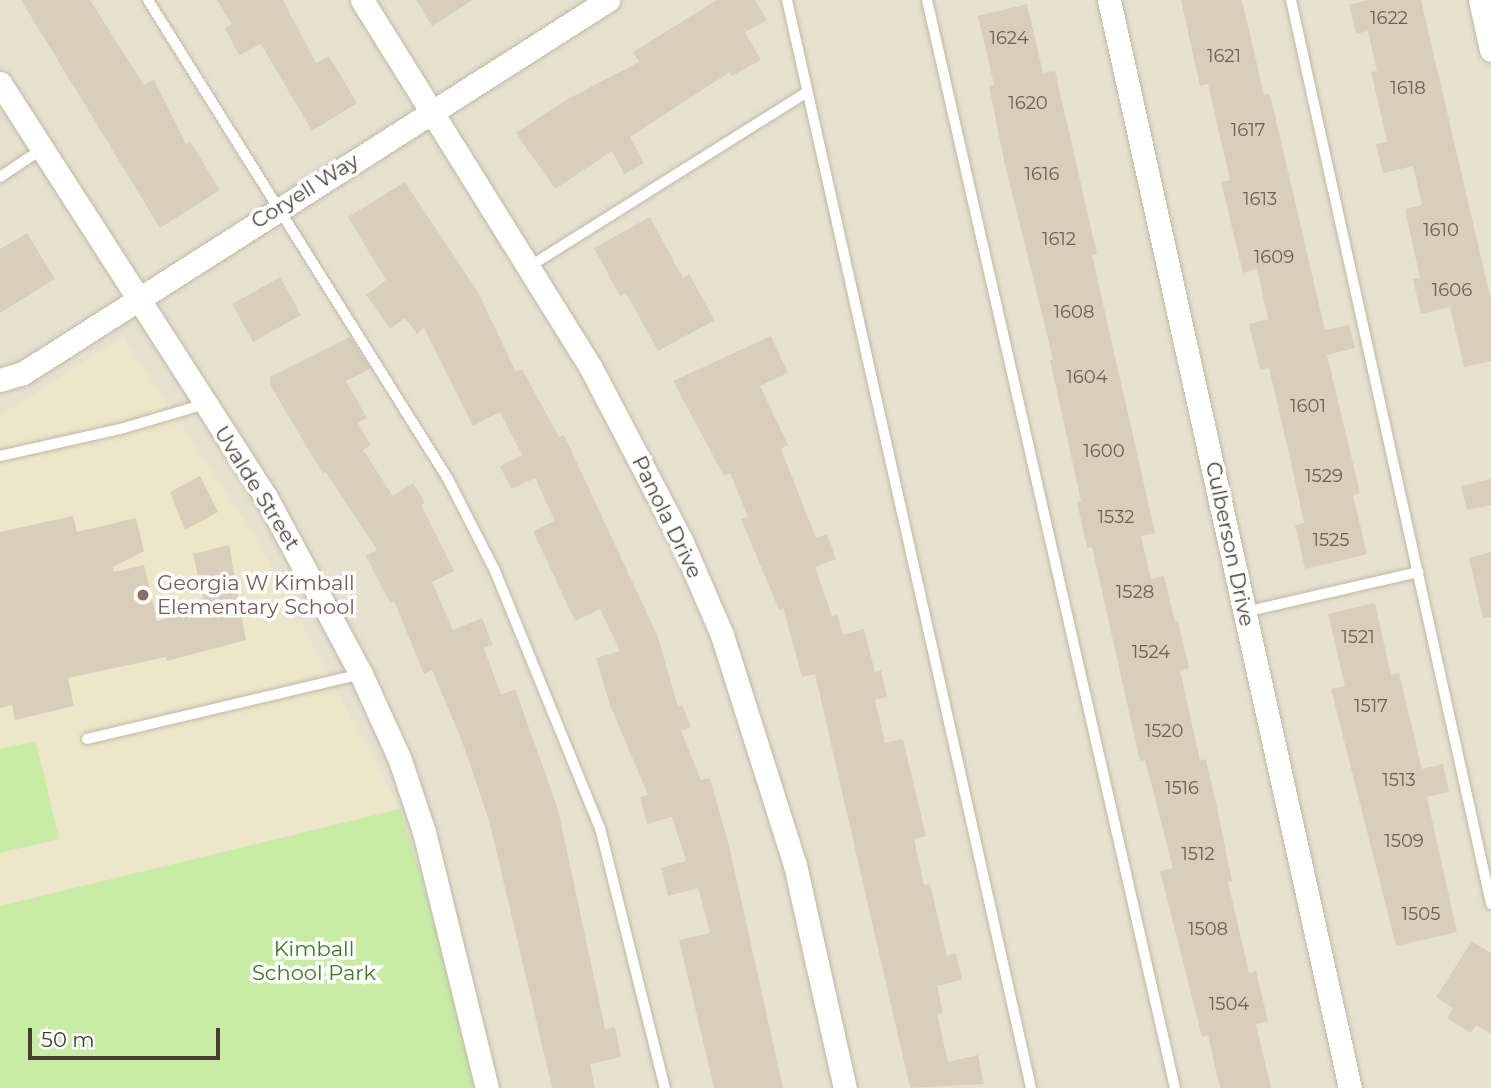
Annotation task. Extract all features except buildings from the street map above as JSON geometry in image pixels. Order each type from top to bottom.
[{"type":"street","name":"Panola Drive","points":[[362,0],[436,113],[604,391],[682,542],[722,635],[795,864],[845,1088]]},
{"type":"street","name":"Coryell Way","points":[[0,380],[23,373],[428,113],[436,113],[608,0]]},
{"type":"street","name":"Culberson Drive","points":[[1109,0],[1350,1088]]},
{"type":"street","points":[[1480,0],[1491,50]]},
{"type":"street","name":"Uvalde Street","points":[[0,83],[266,497],[361,674],[400,760],[424,832],[487,1088]]},
{"type":"lane","points":[[148,0],[448,480],[495,571],[600,828],[665,1088]]},
{"type":"lane","points":[[787,0],[1031,1088]]},
{"type":"lane","points":[[927,0],[1175,1088]]},
{"type":"lane","points":[[1291,0],[1491,904]]},
{"type":"lane","points":[[530,266],[807,92]]},
{"type":"lane","points":[[0,177],[42,149]]},
{"type":"lane","points":[[0,456],[124,428],[205,404]]},
{"type":"lane","points":[[1245,612],[1418,572]]},
{"type":"lane","points":[[87,739],[361,674]]},
{"type":"shaded area","points":[[0,0],[1491,0],[1491,1088],[0,1088]]},
{"type":"shaded area","name":"Georgia W Kimball Elementary School","points":[[123,337],[252,531],[400,809],[0,906],[0,416]]},
{"type":"green space","points":[[36,741],[59,839],[0,853],[0,749]]},
{"type":"green space","name":"Kimball School Park","points":[[400,809],[438,932],[474,1088],[0,1088],[0,906]]},
{"type":"place","name":"Georgia W Kimball Elementary School","points":[[143,595]]}]
